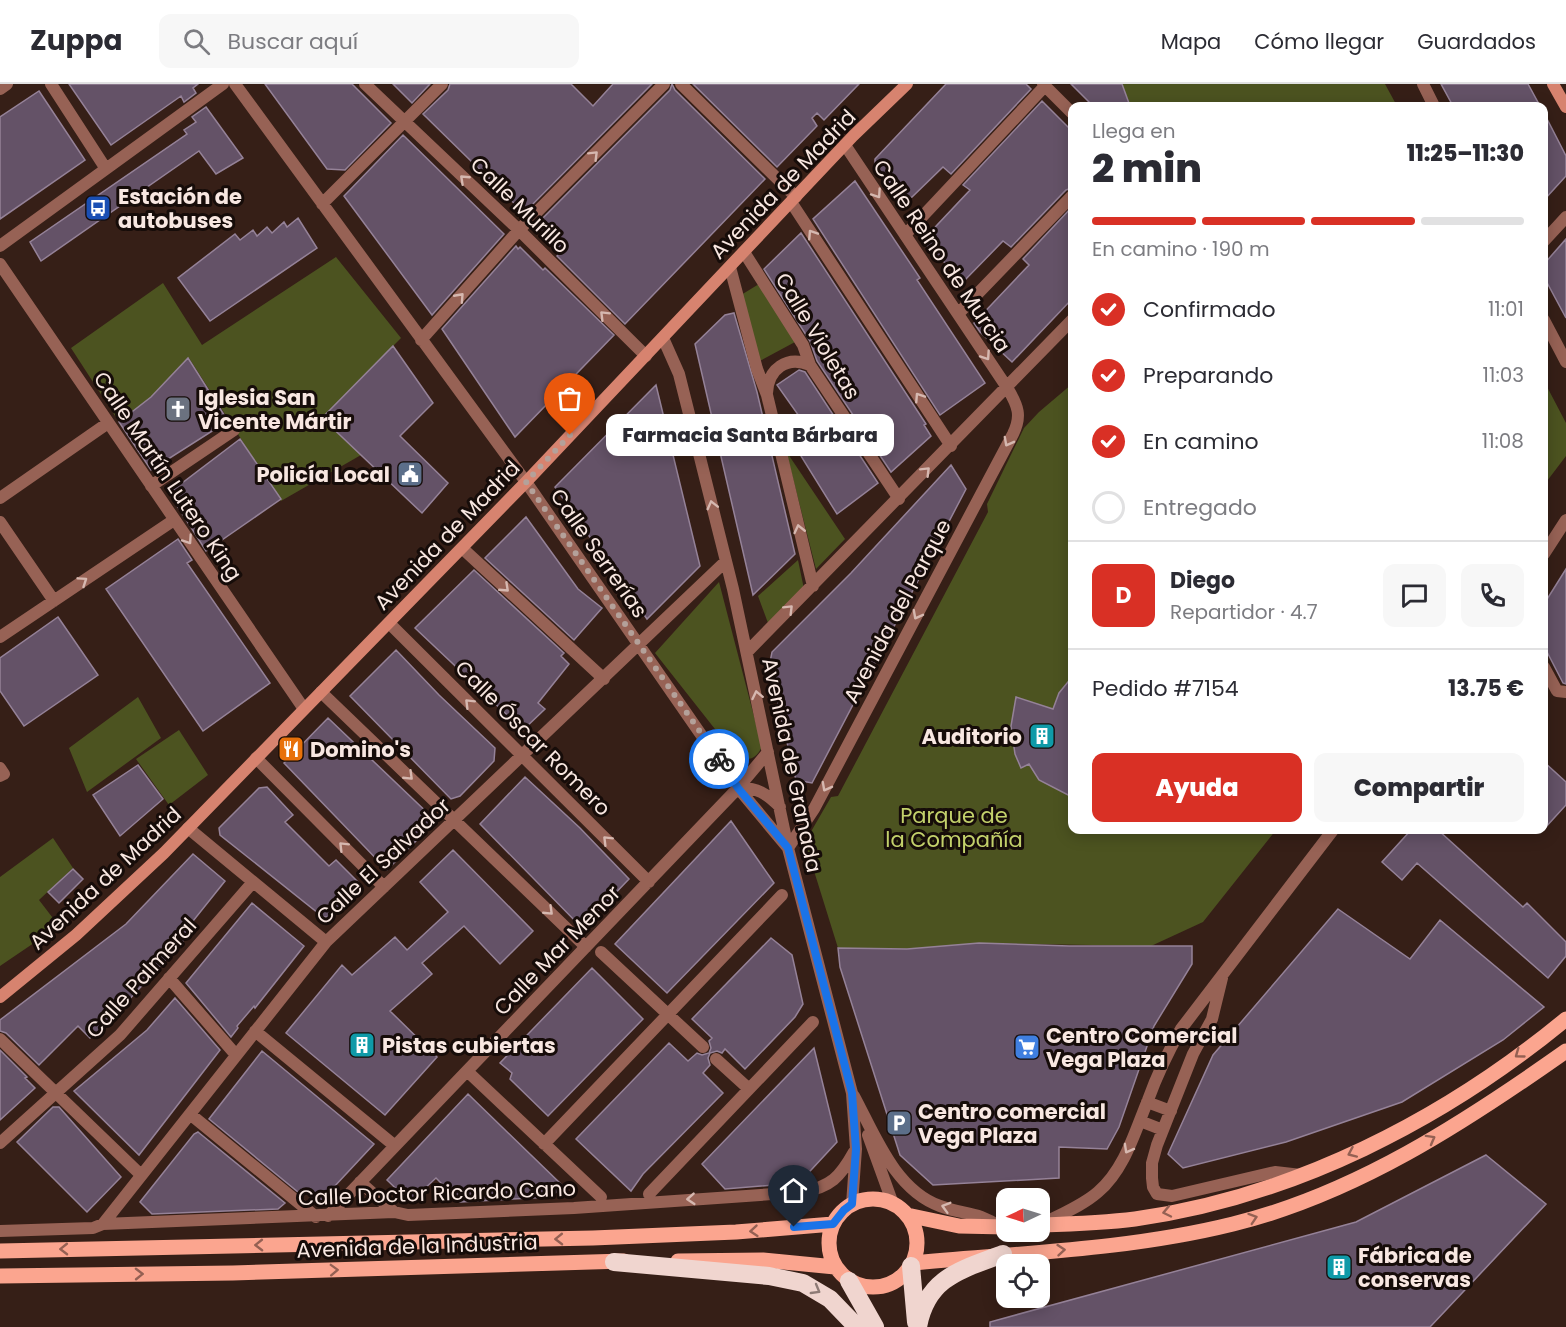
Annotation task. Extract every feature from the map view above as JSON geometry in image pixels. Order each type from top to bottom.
[{"type":"highway","points":[[917,1327],[929,1295],[939,1282],[954,1273],[996,1257]]},
{"type":"highway","points":[[614,1262],[769,1276],[803,1283],[830,1299],[857,1327]]},
{"type":"highway","points":[[912,1264],[917,1327]]},
{"type":"highway","points":[[849,1281],[875,1327]]},
{"type":"main road","name":"Avenida de Madrid","points":[[0,997],[76,935],[188,828],[526,482],[845,145],[907,84]]},
{"type":"main road","points":[[1553,84],[1566,107]]},
{"type":"main road","points":[[1050,1224],[1135,1219],[1224,1201],[1301,1175],[1377,1142],[1423,1118],[1488,1077],[1566,1019]]},
{"type":"main road","points":[[1003,1254],[1096,1247],[1178,1235],[1234,1224],[1302,1202],[1386,1165],[1459,1124],[1566,1052]]},
{"type":"main road","points":[[873,1199],[893,1204],[907,1215],[912,1224],[917,1243],[912,1264],[901,1278],[881,1287],[870,1288],[849,1281],[836,1267],[829,1246],[833,1224],[852,1204],[873,1199]]},
{"type":"main road","points":[[907,1215],[958,1226],[996,1227]]},
{"type":"main road","name":"Avenida de la Industria","points":[[0,1251],[593,1238],[736,1233],[833,1224]]},
{"type":"main road","points":[[912,1264],[996,1255]]},
{"type":"main road","name":"Avenida de la Industria","points":[[0,1276],[233,1273],[763,1260],[836,1267]]},
{"type":"street","points":[[0,89],[7,84]]},
{"type":"street","points":[[51,84],[106,169]]},
{"type":"street","points":[[0,246],[223,84]]},
{"type":"street","name":"Calle Serrerías","points":[[235,84],[526,482],[738,788],[788,848]]},
{"type":"street","name":"Calle Murillo","points":[[365,84],[519,230],[646,356]]},
{"type":"street","points":[[322,204],[442,84]]},
{"type":"street","points":[[421,340],[519,230],[664,84]]},
{"type":"street","points":[[681,84],[794,200],[951,446]]},
{"type":"street","points":[[1423,84],[1432,102]]},
{"type":"street","points":[[905,235],[1044,85],[1068,109]]},
{"type":"street","name":"Calle Reino de Murcia","points":[[845,145],[1008,389]]},
{"type":"street","points":[[958,314],[1068,200]]},
{"type":"street","points":[[1548,237],[1566,217]]},
{"type":"street","name":"Calle Violetas","points":[[744,252],[802,345],[810,365],[899,499]]},
{"type":"street","name":"Calle Martín Lutero King","points":[[0,264],[304,709]]},
{"type":"street","points":[[730,267],[757,369],[767,395],[813,586]]},
{"type":"street","points":[[748,651],[1008,389],[1068,324]]},
{"type":"street","points":[[1548,328],[1566,362]]},
{"type":"street","name":"Avenida de Granada","points":[[663,338],[679,374],[726,561],[748,651],[788,848],[852,1093],[856,1149],[852,1204]]},
{"type":"street","points":[[767,395],[767,383],[773,372],[782,365],[800,361],[810,365]]},
{"type":"street","name":"Avenida del Parque","points":[[788,848],[814,809],[1013,434],[1019,414],[1017,404],[1008,389]]},
{"type":"street","points":[[0,498],[108,423]]},
{"type":"street","points":[[151,486],[234,430]]},
{"type":"street","points":[[0,638],[174,520]]},
{"type":"street","points":[[1548,548],[1566,520]]},
{"type":"street","points":[[0,522],[54,601]]},
{"type":"street","points":[[462,548],[604,680]]},
{"type":"street","name":"Calle El Salvador","points":[[103,1224],[326,942],[640,646],[726,561]]},
{"type":"street","name":"Calle Óscar Romero","points":[[389,622],[649,882]]},
{"type":"street","points":[[1548,674],[1557,691],[1566,692]]},
{"type":"street","points":[[321,692],[586,947]]},
{"type":"street","name":"Calle Mar Menor","points":[[322,1216],[360,1182],[649,882],[738,788],[768,752]]},
{"type":"street","points":[[256,758],[384,888]]},
{"type":"street","points":[[0,768],[4,774],[0,776]]},
{"type":"street","points":[[738,788],[752,787],[762,791],[780,807]]},
{"type":"street","points":[[188,828],[326,942]]},
{"type":"street","points":[[1050,1220],[1083,1204],[1100,1191],[1131,1144],[1165,1057],[1181,1029],[1330,834]]},
{"type":"street","name":"Calle Palmeral","points":[[0,1143],[120,1035],[253,882]]},
{"type":"street","points":[[544,1144],[782,895]]},
{"type":"street","points":[[601,952],[703,1047]]},
{"type":"street","points":[[1224,971],[1212,1019],[1193,1054],[1152,1163],[1153,1186],[1157,1194],[1164,1197],[1275,1172],[1301,1175]]},
{"type":"street","points":[[169,978],[236,1055]]},
{"type":"street","points":[[1200,1003],[1207,1009],[1212,1019]]},
{"type":"street","points":[[649,1194],[813,1022]]},
{"type":"street","points":[[255,1031],[395,1146]]},
{"type":"street","points":[[0,1039],[141,1175]]},
{"type":"street","points":[[716,1059],[749,1089]]},
{"type":"street","points":[[467,1071],[601,1197]]},
{"type":"street","points":[[852,1093],[893,1204]]},
{"type":"street","points":[[852,1093],[889,1162],[911,1187],[939,1206],[977,1214],[996,1224]]},
{"type":"street","points":[[1147,1102],[1171,1111]]},
{"type":"street","points":[[190,1114],[290,1196],[322,1216]]},
{"type":"street","points":[[1140,1121],[1163,1130]]},
{"type":"street","name":"Calle Doctor Ricardo Cano","points":[[0,1231],[93,1228],[103,1224],[136,1222],[286,1218],[394,1212],[408,1215],[574,1209],[816,1190],[835,1180],[856,1149]]},
{"type":"street","points":[[360,1182],[394,1212]]},
{"type":"street","points":[[286,1218],[293,1211],[294,1204],[290,1196]]},
{"type":"street","points":[[123,1198],[128,1217],[136,1222]]},
{"type":"green space","points":[[1122,84],[1385,84],[1395,102],[1128,102]]},
{"type":"green space","points":[[336,257],[401,338],[323,417],[361,455],[281,501],[189,358],[151,397],[119,422],[71,348],[163,283],[202,345]]},
{"type":"green space","points":[[759,284],[795,342],[758,362],[741,295]]},
{"type":"green space","name":"Parque de la Compañía","points":[[1068,387],[1068,834],[1273,834],[1203,922],[1151,946],[979,943],[907,949],[838,948],[805,842],[831,797],[838,796],[988,512],[987,504],[1024,428]]},
{"type":"green space","points":[[1548,389],[1566,423],[1566,456],[1548,480]]},
{"type":"green space","points":[[786,451],[845,539],[816,569]]},
{"type":"green space","points":[[798,560],[804,589],[768,623],[758,596]]},
{"type":"green space","points":[[719,582],[762,747],[755,756],[749,759],[737,757],[655,653]]},
{"type":"green space","points":[[138,697],[161,738],[87,792],[69,748]]},
{"type":"green space","points":[[179,730],[208,775],[169,805],[136,759]]},
{"type":"green space","points":[[53,838],[73,868],[39,900],[59,926],[0,966],[0,877]]},
{"type":"building","points":[[69,84],[198,84],[193,88],[196,93],[184,102],[181,96],[111,145]]},
{"type":"building","points":[[265,84],[352,84],[391,123],[345,170],[327,169]]},
{"type":"building","points":[[393,84],[430,84],[412,103]]},
{"type":"building","points":[[450,84],[571,84],[593,106],[613,84],[652,84],[524,213],[423,114],[448,90]]},
{"type":"building","points":[[672,84],[675,90],[765,179],[625,324],[557,256],[562,250],[536,225],[670,90]]},
{"type":"building","points":[[693,84],[859,84],[824,120],[817,113],[812,118],[817,126],[777,167]]},
{"type":"building","points":[[946,84],[1026,84],[1031,89],[951,174],[943,167],[912,197],[906,198],[875,168],[875,159]]},
{"type":"building","points":[[1071,84],[1122,84],[1129,102],[1089,102]]},
{"type":"building","points":[[1441,84],[1528,84],[1538,102],[1451,102]]},
{"type":"building","points":[[39,91],[85,160],[0,219],[0,117]]},
{"type":"building","points":[[1042,101],[1068,127],[1068,189],[1011,247],[1003,241],[964,281],[922,241],[970,190],[963,185]]},
{"type":"building","name":"Estación de autobuses","points":[[206,107],[243,158],[216,174],[199,151],[41,261],[30,242],[187,134],[184,130],[196,122],[192,117]]},
{"type":"building","points":[[1548,121],[1566,156],[1566,176],[1548,196]]},
{"type":"building","points":[[403,135],[504,234],[432,315],[344,196]]},
{"type":"building","points":[[855,181],[920,278],[917,280],[985,383],[940,415],[813,219]]},
{"type":"building","points":[[1068,211],[1068,303],[1012,362],[980,332],[974,323],[1029,265],[1023,259]]},
{"type":"building","points":[[298,218],[317,248],[210,321],[178,278],[235,234],[240,240],[253,230],[257,236],[267,227],[272,233],[284,222],[287,227]]},
{"type":"building","points":[[801,233],[926,424],[924,425],[931,436],[891,472],[817,361],[810,341],[764,269]]},
{"type":"building","points":[[1566,239],[1566,318],[1548,284],[1548,259]]},
{"type":"building","points":[[516,246],[518,249],[520,247],[543,270],[545,268],[614,335],[515,437],[442,329]]},
{"type":"building","points":[[734,313],[757,392],[795,554],[753,595],[695,344],[725,315]]},
{"type":"building","points":[[393,346],[433,403],[400,436],[448,483],[422,513],[322,418]]},
{"type":"building","name":"Iglesia San Vicente Mártir","points":[[188,358],[228,421],[151,470],[119,422],[151,397]]},
{"type":"building","points":[[799,370],[805,372],[878,483],[837,514],[783,427],[799,416],[777,385]]},
{"type":"building","points":[[656,385],[700,566],[647,619],[555,487]]},
{"type":"building","points":[[240,439],[281,499],[206,551],[169,493]]},
{"type":"building","points":[[951,465],[966,489],[812,783],[796,780],[769,667],[772,652],[851,573]]},
{"type":"building","points":[[526,517],[578,589],[602,608],[574,640],[485,558]]},
{"type":"building","points":[[178,539],[192,560],[187,563],[270,683],[203,731],[106,589]]},
{"type":"building","points":[[1566,569],[1566,684],[1563,683],[1548,654],[1548,598]]},
{"type":"building","points":[[474,570],[564,653],[561,656],[569,664],[538,703],[545,709],[523,730],[415,628]]},
{"type":"building","points":[[58,617],[98,675],[24,726],[0,691],[0,658]]},
{"type":"building","points":[[396,650],[495,748],[494,761],[460,796],[451,799],[350,696]]},
{"type":"building","name":"Auditorio","points":[[1068,682],[1068,795],[1039,780],[1029,764],[1021,768],[1015,754],[1011,726],[1016,697],[1053,709],[1059,693]]},
{"type":"building","points":[[328,718],[436,821],[387,870],[284,763]]},
{"type":"building","points":[[138,765],[163,799],[120,836],[93,795]]},
{"type":"building","points":[[1548,766],[1566,782],[1566,805],[1548,825]]},
{"type":"building","points":[[525,777],[580,828],[629,879],[582,928],[480,824]]},
{"type":"building","points":[[267,787],[293,815],[285,822],[329,866],[336,860],[361,885],[331,917],[323,917],[220,835],[219,828],[259,788]]},
{"type":"building","points":[[731,821],[774,883],[667,993],[615,944]]},
{"type":"building","points":[[1407,834],[1442,834],[1523,907],[1527,903],[1566,942],[1566,956],[1548,978],[1417,863],[1402,880],[1382,862]]},
{"type":"building","points":[[453,850],[533,931],[500,964],[464,926],[422,963],[432,974],[390,1011],[437,1057],[385,1115],[286,1033],[342,965],[352,975],[395,937],[407,950],[448,912],[420,882]]},
{"type":"building","points":[[193,854],[225,881],[193,921],[196,927],[113,1017],[90,1038],[78,1026],[39,1065],[6,1033],[0,1031],[0,1020],[126,924]]},
{"type":"building","points":[[73,869],[83,879],[59,903],[48,892]]},
{"type":"building","points":[[252,903],[304,946],[255,1008],[254,1006],[237,1026],[238,1028],[231,1037],[186,983]]},
{"type":"building","points":[[1338,909],[1410,959],[1440,920],[1544,1007],[1503,1040],[1402,1102],[1286,1142],[1183,1168],[1168,1154],[1213,1055]]},
{"type":"building","points":[[771,938],[792,955],[803,1004],[795,1017],[745,1069],[725,1049],[722,1053],[717,1051],[710,1053],[708,1058],[710,1065],[703,1073],[723,1093],[643,1174],[631,1191],[576,1139],[669,1043],[688,1061],[697,1053],[702,1055],[709,1053],[711,1048],[709,1041],[712,1038],[692,1019]]},
{"type":"building","points":[[979,943],[1192,946],[1192,964],[1154,1026],[1119,1127],[1107,1149],[1059,1147],[1059,1178],[933,1185],[900,1155],[840,967],[838,948],[907,949]]},
{"type":"building","points":[[592,968],[643,1019],[548,1116],[510,1079],[512,1073],[500,1063]]},
{"type":"building","points":[[175,998],[220,1050],[139,1155],[74,1091],[147,1030]]},
{"type":"building","points":[[814,1048],[837,1142],[799,1183],[725,1189],[702,1164]]},
{"type":"building","points":[[0,1050],[35,1088],[0,1120]]},
{"type":"building","points":[[262,1051],[374,1144],[319,1203],[302,1189],[298,1192],[209,1119]]},
{"type":"building","points":[[468,1094],[563,1186],[551,1197],[460,1202],[436,1178],[410,1202],[387,1180]]},
{"type":"building","points":[[53,1107],[59,1107],[121,1177],[87,1212],[17,1142]]},
{"type":"building","points":[[198,1132],[285,1203],[278,1209],[152,1214],[140,1202],[194,1134]]},
{"type":"building","name":"Fábrica de conservas","points":[[1486,1155],[1546,1204],[1430,1327],[990,1327],[990,1322],[1041,1308],[1050,1308],[1050,1306],[1356,1222]]},
{"type":"way so far","points":[[570,435],[526,482],[719,759]]},
{"type":"place","name":"Estación de autobuses","points":[[98,208]]},
{"type":"place","name":"Iglesia San Vicente Mártir","points":[[178,409]]},
{"type":"place","name":"Farmacia Santa Bárbara","points":[[570,435]]},
{"type":"place","name":"Policía Local","points":[[410,474]]},
{"type":"place","name":"Auditorio","points":[[1042,736]]},
{"type":"place","name":"Domino's","points":[[291,749]]},
{"type":"place","name":"Pistas cubiertas","points":[[362,1045]]},
{"type":"place","name":"Centro Comercial Vega Plaza","points":[[1027,1047]]},
{"type":"place","name":"Centro comercial Vega Plaza","points":[[899,1123]]},
{"type":"place","name":"Fábrica de conservas","points":[[1339,1267]]},
{"type":"route","points":[[719,759],[738,788],[788,848],[852,1093],[856,1149],[852,1204],[838,1216],[833,1224],[794,1227]]}]
